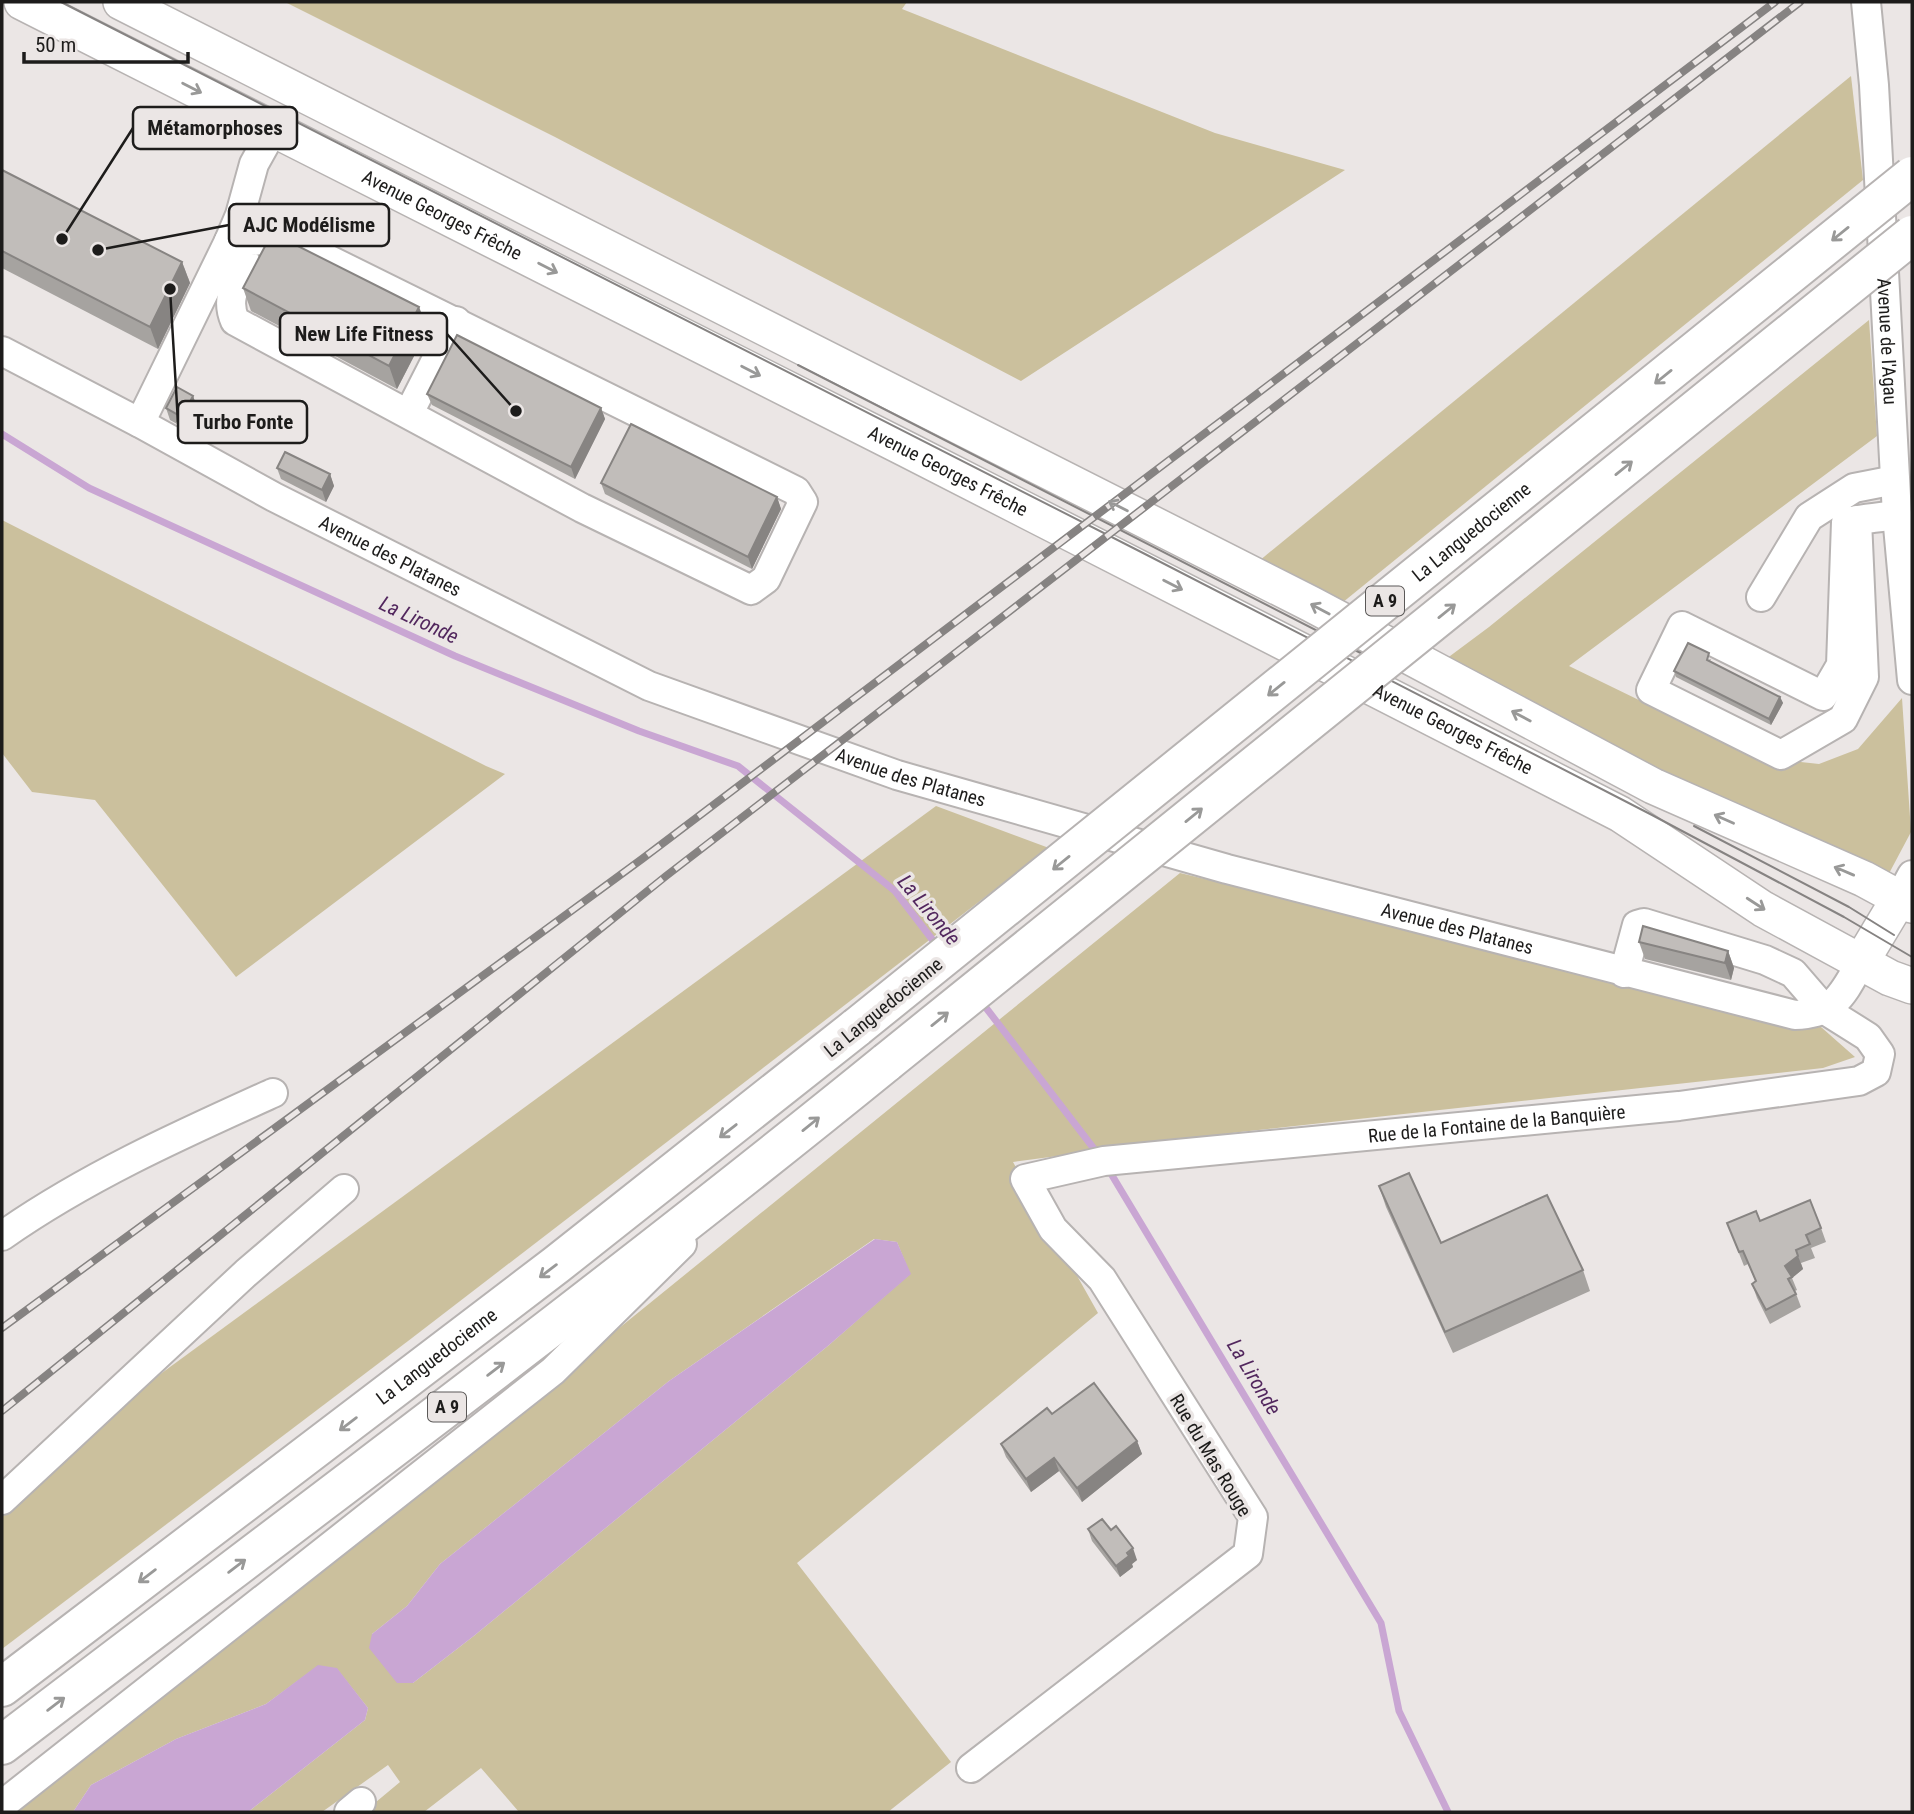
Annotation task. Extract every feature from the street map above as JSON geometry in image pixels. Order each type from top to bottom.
[{"type":"highway","name":"La Languedocienne","points":[[2,1687],[556,1265],[858,1027],[1912,176]]},
{"type":"highway","name":"A 9","points":[[2,1745],[578,1307],[772,1155],[1912,235]]},
{"type":"main road","name":"Avenue Georges Frêche","points":[[22,2],[1620,814],[1763,909],[1912,986]]},
{"type":"main road","points":[[121,2],[1311,604],[1653,786],[1908,892],[1861,962]]},
{"type":"street","name":"Avenue de l'Agau","points":[[1866,2],[1874,85],[1897,515],[1912,680]]},
{"type":"street","points":[[141,423],[229,241],[240,215],[254,164],[272,130]]},
{"type":"street","points":[[229,241],[246,243],[261,239],[287,239],[796,491],[803,502],[766,579],[751,590],[582,508],[235,321],[230,300],[246,263]]},
{"type":"street","points":[[408,413],[456,321]]},
{"type":"street","name":"Avenue des Platanes","points":[[2,351],[141,423],[274,497],[649,685],[897,775],[1227,869],[1624,973],[1795,1015],[1810,1015],[1825,1010]]},
{"type":"street","points":[[1761,597],[1809,517],[1854,488],[1895,480]]},
{"type":"street","points":[[1857,520],[1864,677],[1843,719],[1781,755],[1651,690],[1682,626],[1822,696],[1841,666],[1846,522],[1857,520],[1897,515]]},
{"type":"street","name":"Rue de la Fontaine de la Banquière","points":[[1025,1180],[1104,1161],[1679,1106],[1859,1081],[1876,1072],[1880,1055],[1868,1037],[1825,1010],[1793,973],[1752,956],[1644,923],[1637,925],[1624,973]]},
{"type":"street","points":[[1825,1010],[1835,1004],[1861,962]]},
{"type":"street","points":[[2,1236],[40,1209],[159,1145],[273,1093]]},
{"type":"street","points":[[2,1805],[553,1371],[772,1155]]},
{"type":"street","name":"Rue du Mas Rouge","points":[[971,1768],[1248,1553],[1253,1517],[1101,1279],[1053,1229],[1025,1180]]},
{"type":"street","points":[[2,1500],[246,1273],[344,1189]]},
{"type":"shaded area","points":[[285,2],[907,2],[902,9],[1215,133],[1345,170],[1021,381],[555,137]]},
{"type":"shaded area","points":[[1851,76],[1863,180],[1337,607],[1259,561]]},
{"type":"shaded area","points":[[1869,320],[1877,436],[1569,666],[1756,757],[1819,764],[1858,749],[1902,698],[1911,832],[1885,881],[1636,768],[1442,662]]},
{"type":"shaded area","points":[[2,520],[505,774],[236,977],[95,800],[32,792],[2,753]]},
{"type":"shaded area","points":[[936,806],[1049,848],[412,1338],[2,1649],[2,1493]]},
{"type":"shaded area","points":[[1180,873],[1821,1027],[1855,1057],[1823,1068],[1240,1132],[1013,1162],[1098,1313],[797,1563],[951,1762],[888,1812],[519,1812],[481,1768],[424,1812],[364,1812],[400,1782],[388,1765],[322,1812],[248,1812],[365,1720],[368,1708],[337,1669],[318,1666],[266,1704],[176,1739],[91,1785],[73,1812],[14,1811],[528,1402]],"holes":[[[874,1239],[897,1242],[910,1274],[829,1345],[413,1683],[372,1634],[407,1606],[440,1564],[669,1381]]]},
{"type":"shaded area","points":[[875,1239],[897,1242],[911,1274],[829,1345],[475,1635],[413,1683],[397,1683],[369,1648],[372,1634],[407,1606],[440,1564],[669,1381]]},
{"type":"shaded area","points":[[318,1665],[337,1668],[368,1708],[365,1720],[248,1812],[73,1812],[91,1785],[176,1739],[266,1704]]},
{"type":"building","points":[[2,170],[182,262],[150,327],[2,251]]},
{"type":"building","points":[[272,233],[419,307],[389,366],[243,288]]},
{"type":"building","points":[[457,335],[601,408],[571,467],[427,394]]},
{"type":"building","points":[[177,387],[193,396],[182,417],[166,408]]},
{"type":"building","points":[[631,424],[777,497],[748,557],[601,483]]},
{"type":"building","points":[[285,452],[330,474],[322,490],[277,468]]},
{"type":"building","points":[[1688,643],[1709,653],[1707,660],[1780,697],[1769,719],[1674,671]]},
{"type":"building","points":[[1643,926],[1728,951],[1725,963],[1639,942]]},
{"type":"building","points":[[1409,1173],[1441,1243],[1547,1195],[1583,1270],[1445,1332],[1379,1186]]},
{"type":"building","points":[[1810,1200],[1821,1228],[1806,1235],[1810,1244],[1796,1250],[1798,1256],[1785,1266],[1792,1277],[1788,1279],[1796,1294],[1766,1310],[1752,1284],[1756,1281],[1743,1251],[1739,1252],[1727,1223],[1756,1211],[1760,1221]]},
{"type":"building","points":[[1094,1383],[1137,1441],[1077,1488],[1054,1458],[1026,1479],[1001,1444],[1047,1408],[1052,1414]]},
{"type":"building","points":[[1102,1519],[1111,1530],[1116,1526],[1133,1548],[1127,1553],[1129,1556],[1116,1566],[1088,1529]]},
{"type":"waterway","name":"La Lironde","points":[[2,434],[89,488],[455,656],[639,731],[738,766],[895,891],[938,947]]},
{"type":"waterway","name":"La Lironde","points":[[980,1000],[1098,1154]]},
{"type":"waterway","name":"La Lironde","points":[[1107,1167],[1381,1623],[1399,1711],[1448,1812]]},
{"type":"tram line","points":[[61,2],[1652,815],[1844,917],[1912,957]]},
{"type":"tram line","points":[[798,365],[1384,665]]},
{"type":"tram line","points":[[1694,826],[1849,907],[1894,935]]},
{"type":"railway","points":[[2,1328],[642,859],[1775,2]]},
{"type":"railway","points":[[2,1411],[666,876],[1800,2]]},
{"type":"place","name":"Métamorphoses","points":[[62,239]]},
{"type":"place","name":"AJC Modélisme","points":[[98,250]]},
{"type":"place","name":"Turbo Fonte","points":[[170,289]]},
{"type":"place","name":"New Life Fitness","points":[[516,411]]}]
